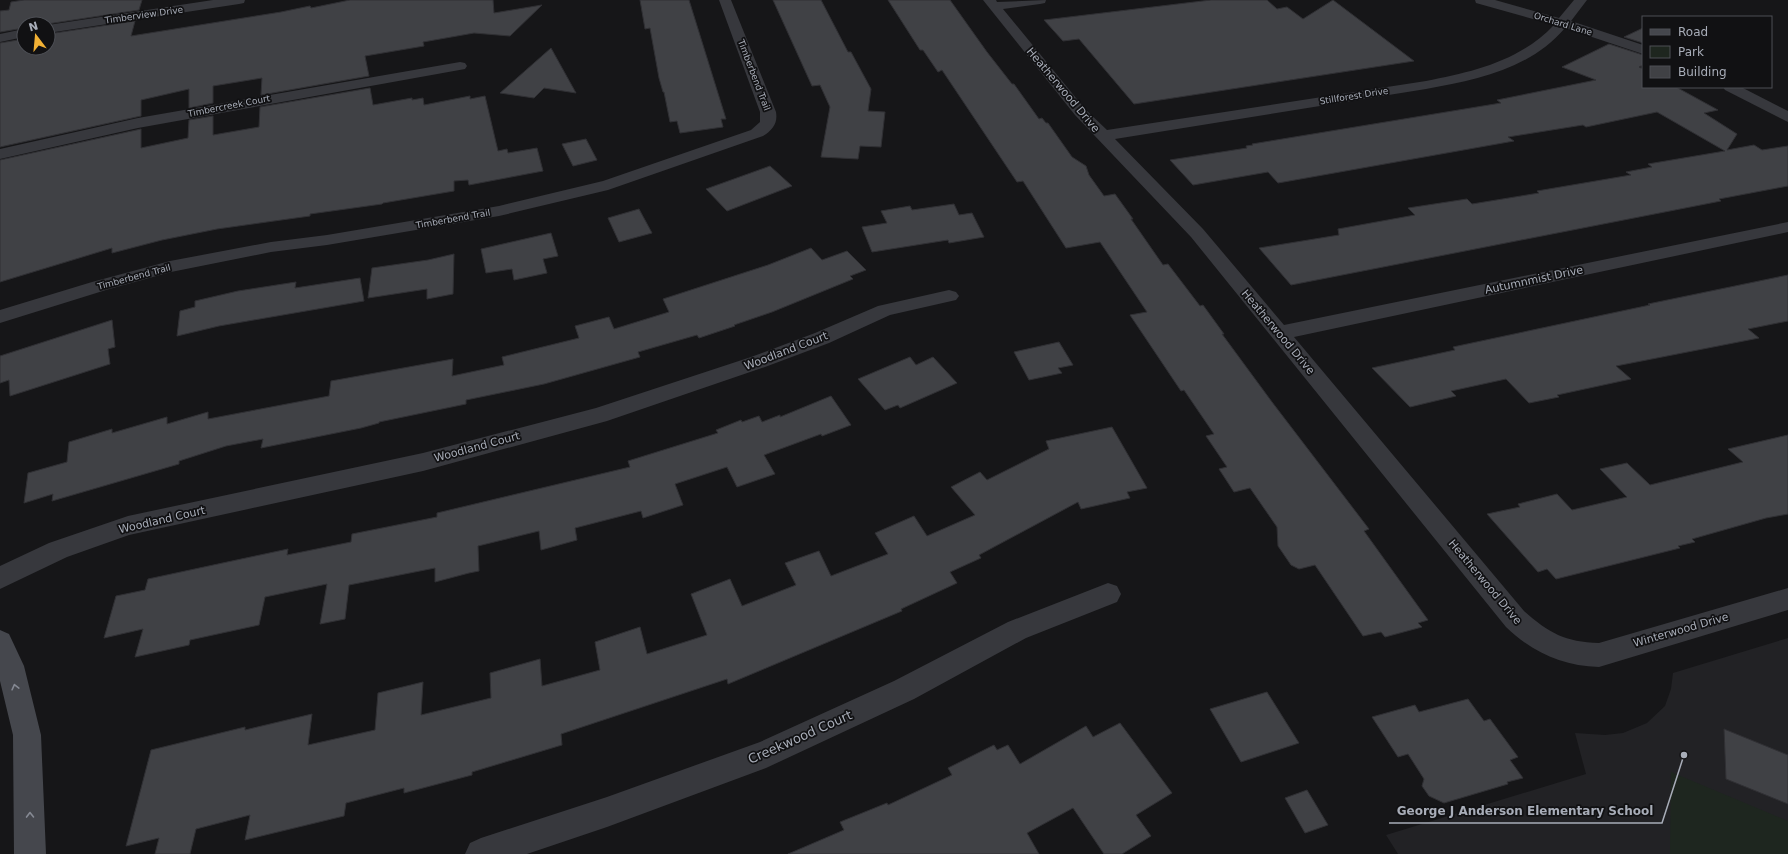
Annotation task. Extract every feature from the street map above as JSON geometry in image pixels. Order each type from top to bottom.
[{"type":"main road","points":[[0,642],[10,666],[27,735],[30,854]]},
{"type":"street","name":"Timberview Drive","points":[[56,28],[239,0]]},
{"type":"street","name":"Timberbend Trail","points":[[0,317],[99,286],[170,267],[271,247],[334,239],[499,211],[608,185],[757,133],[767,126],[770,120],[726,0]]},
{"type":"street","points":[[992,3],[1040,0]]},
{"type":"street","name":"Orchard Lane","points":[[1481,0],[1563,23],[1642,50]]},
{"type":"street","name":"Stillforest Drive","points":[[1102,136],[1457,80],[1490,70],[1528,54],[1545,41],[1563,23],[1581,0]]},
{"type":"street","name":"Heatherwood Drive","points":[[992,3],[1062,90],[1102,136],[1154,187],[1197,233],[1515,619],[1529,633],[1546,644],[1573,654]]},
{"type":"street","points":[[0,38],[16,35]]},
{"type":"street","name":"Timbercreek Court","points":[[0,154],[146,122],[460,66]]},
{"type":"street","points":[[1732,88],[1788,117]]},
{"type":"street","name":"Autumnmist Drive","points":[[1280,333],[1788,227]]},
{"type":"street","name":"Woodland Court","points":[[0,578],[58,550],[128,526],[423,462],[599,415],[758,362],[822,338],[885,310],[949,296]]},
{"type":"street","name":"Creekwood Court","points":[[481,854],[607,812],[766,754],[904,690],[1017,630],[1108,594]]},
{"type":"street","name":"Winterwood Drive","points":[[1573,654],[1583,656],[1599,655],[1788,599]]},
{"type":"shaded area","points":[[1788,638],[1788,854],[1398,854],[1386,835],[1586,774],[1575,733],[1605,735],[1623,733],[1647,723],[1665,706],[1671,689],[1673,673]]},
{"type":"green space","points":[[1671,772],[1788,821],[1788,854],[1670,854]]},
{"type":"building","points":[[24,0],[142,0],[139,10],[56,23],[56,16],[16,16],[16,29],[0,32],[0,11],[9,10],[11,2]]},
{"type":"building","points":[[350,0],[493,0],[494,13],[542,5],[510,36],[474,33],[423,42],[424,46],[365,56],[369,76],[261,95],[262,78],[213,86],[213,103],[189,108],[189,89],[141,100],[141,116],[0,147],[0,43],[16,40],[16,56],[56,56],[56,33],[135,21],[131,36],[310,6],[311,8]]},
{"type":"building","points":[[640,0],[689,0],[726,119],[721,119],[723,127],[680,133],[677,121],[670,122],[664,92],[659,78],[650,28],[645,29]]},
{"type":"building","points":[[773,0],[821,0],[848,52],[851,52],[871,89],[868,111],[885,112],[881,147],[860,146],[858,159],[821,157],[830,107],[820,85],[812,86]]},
{"type":"building","points":[[888,0],[950,0],[987,52],[1012,84],[1014,84],[1039,119],[1042,118],[1046,123],[1048,123],[1072,157],[1086,166],[1089,175],[1104,196],[1115,194],[1163,265],[1168,264],[1200,306],[1203,305],[1224,334],[1222,334],[1272,402],[1369,529],[1364,531],[1428,620],[1418,623],[1422,627],[1385,637],[1381,632],[1363,636],[1315,565],[1299,569],[1291,565],[1278,546],[1277,527],[1250,488],[1234,492],[1219,469],[1227,467],[1206,436],[1214,434],[1184,390],[1181,391],[1130,315],[1147,312],[1100,242],[1066,248],[1023,181],[1017,182],[942,70],[938,72],[923,50],[920,50]]},
{"type":"building","points":[[1211,0],[1267,0],[1277,9],[1287,7],[1303,19],[1333,0],[1414,61],[1134,104],[1079,39],[1063,41],[1044,20]]},
{"type":"building","points":[[1642,28],[1642,43],[1624,37]]},
{"type":"building","points":[[1609,44],[1642,55],[1642,66],[1639,67],[1642,68],[1642,88],[1678,88],[1718,110],[1704,113],[1737,134],[1727,150],[1754,145],[1762,150],[1788,146],[1788,186],[1719,199],[1721,201],[1291,285],[1259,248],[1339,235],[1338,229],[1415,215],[1408,208],[1467,199],[1472,204],[1539,193],[1537,191],[1631,175],[1626,172],[1652,167],[1648,164],[1725,151],[1657,112],[1586,127],[1583,125],[1508,137],[1514,141],[1278,183],[1268,172],[1193,185],[1170,160],[1247,148],[1246,146],[1253,145],[1252,144],[1501,103],[1497,100],[1596,80],[1562,67]]},
{"type":"building","points":[[551,48],[576,93],[544,88],[534,98],[500,93]]},
{"type":"building","points":[[370,88],[373,105],[412,98],[412,100],[423,98],[424,105],[470,96],[470,99],[485,96],[498,151],[507,149],[508,153],[537,148],[543,171],[469,185],[468,180],[454,181],[454,191],[382,204],[310,214],[310,216],[217,229],[162,240],[112,253],[112,248],[0,282],[0,160],[141,129],[141,148],[188,138],[189,120],[213,116],[213,135],[259,127],[260,107]]},
{"type":"building","points":[[586,139],[597,160],[573,166],[562,144]]},
{"type":"building","points":[[770,166],[792,186],[727,211],[706,189]]},
{"type":"building","points":[[954,204],[959,215],[972,213],[984,237],[949,243],[948,240],[872,252],[862,227],[887,223],[881,211],[910,206],[912,210]]},
{"type":"building","points":[[639,209],[652,233],[619,242],[608,218]]},
{"type":"building","points":[[551,233],[558,256],[543,259],[547,273],[514,280],[512,269],[486,273],[481,249]]},
{"type":"building","points":[[811,248],[822,260],[847,251],[866,270],[850,276],[853,279],[772,312],[734,325],[735,326],[699,338],[697,335],[638,352],[640,357],[544,384],[466,400],[466,404],[379,422],[361,428],[261,448],[263,439],[226,446],[179,461],[179,464],[52,501],[53,494],[24,503],[28,473],[67,462],[69,442],[112,429],[112,433],[167,417],[167,424],[208,412],[208,419],[329,396],[331,381],[453,359],[452,376],[504,365],[502,357],[579,338],[575,326],[609,317],[614,329],[669,312],[663,299],[768,265]]},
{"type":"building","points":[[454,254],[453,294],[427,299],[427,289],[368,298],[372,268],[428,260]]},
{"type":"building","points":[[1788,275],[1788,321],[1748,329],[1759,338],[1616,366],[1631,379],[1557,395],[1559,397],[1529,403],[1506,379],[1451,391],[1456,396],[1410,407],[1372,368],[1455,350],[1453,347]]},
{"type":"building","points":[[360,278],[364,301],[219,326],[177,336],[180,311],[195,307],[195,301],[238,291],[296,282],[295,288]]},
{"type":"building","points":[[112,320],[115,347],[108,349],[110,364],[10,396],[9,380],[0,383],[0,356]]},
{"type":"building","points":[[1059,342],[1073,365],[1058,368],[1062,373],[1029,380],[1014,352]]},
{"type":"building","points":[[910,357],[916,365],[933,357],[957,383],[900,408],[898,405],[885,410],[858,379]]},
{"type":"building","points":[[831,396],[851,425],[822,436],[821,434],[764,455],[775,474],[737,487],[727,467],[675,484],[683,505],[643,518],[641,511],[575,528],[577,540],[541,550],[539,531],[478,546],[479,571],[435,582],[435,568],[349,585],[345,619],[320,624],[327,584],[265,597],[259,625],[190,640],[189,645],[135,657],[143,629],[104,638],[116,596],[145,590],[148,579],[288,549],[287,555],[351,542],[352,534],[437,517],[437,513],[630,467],[628,461],[718,433],[716,430],[741,420],[742,422],[759,416],[762,422],[780,415],[780,417]]},
{"type":"building","points":[[1112,427],[1147,488],[1127,492],[1130,498],[1081,509],[1078,502],[979,555],[981,558],[950,572],[957,583],[901,609],[902,611],[728,684],[727,679],[561,734],[562,745],[472,772],[472,775],[404,793],[404,788],[346,803],[344,816],[245,840],[250,815],[196,829],[190,854],[155,854],[159,838],[126,846],[151,750],[245,727],[245,730],[312,714],[308,745],[375,730],[378,693],[423,682],[421,715],[491,698],[490,673],[540,659],[542,686],[600,670],[595,642],[640,627],[647,654],[707,635],[691,594],[730,579],[742,606],[796,585],[785,563],[819,551],[831,576],[888,554],[875,533],[914,516],[927,536],[975,515],[951,487],[980,472],[987,480],[1049,449],[1046,441]]},
{"type":"building","points":[[1788,435],[1788,514],[1766,518],[1692,539],[1695,542],[1678,546],[1680,548],[1556,579],[1547,569],[1538,572],[1487,514],[1520,507],[1518,504],[1557,494],[1572,510],[1627,497],[1600,469],[1627,463],[1650,485],[1743,462],[1728,449]]},
{"type":"building","points":[[1267,692],[1299,743],[1241,762],[1210,709]]},
{"type":"building","points":[[1468,699],[1484,721],[1490,719],[1518,757],[1510,760],[1523,778],[1444,803],[1429,796],[1422,786],[1424,779],[1408,754],[1398,757],[1372,717],[1415,705],[1419,712]]},
{"type":"building","points":[[1120,723],[1172,793],[1136,815],[1151,836],[1122,854],[1104,854],[1073,808],[1027,833],[1039,854],[788,854],[844,830],[840,822],[887,803],[888,805],[952,775],[948,768],[994,745],[997,750],[1008,745],[1020,764],[1086,726],[1093,737]]},
{"type":"building","points":[[1724,729],[1788,755],[1788,804],[1726,779]]},
{"type":"building","points":[[1307,790],[1328,825],[1305,833],[1285,798]]},
{"type":"place","name":"George J Anderson Elementary School","points":[[1684,755]]}]
